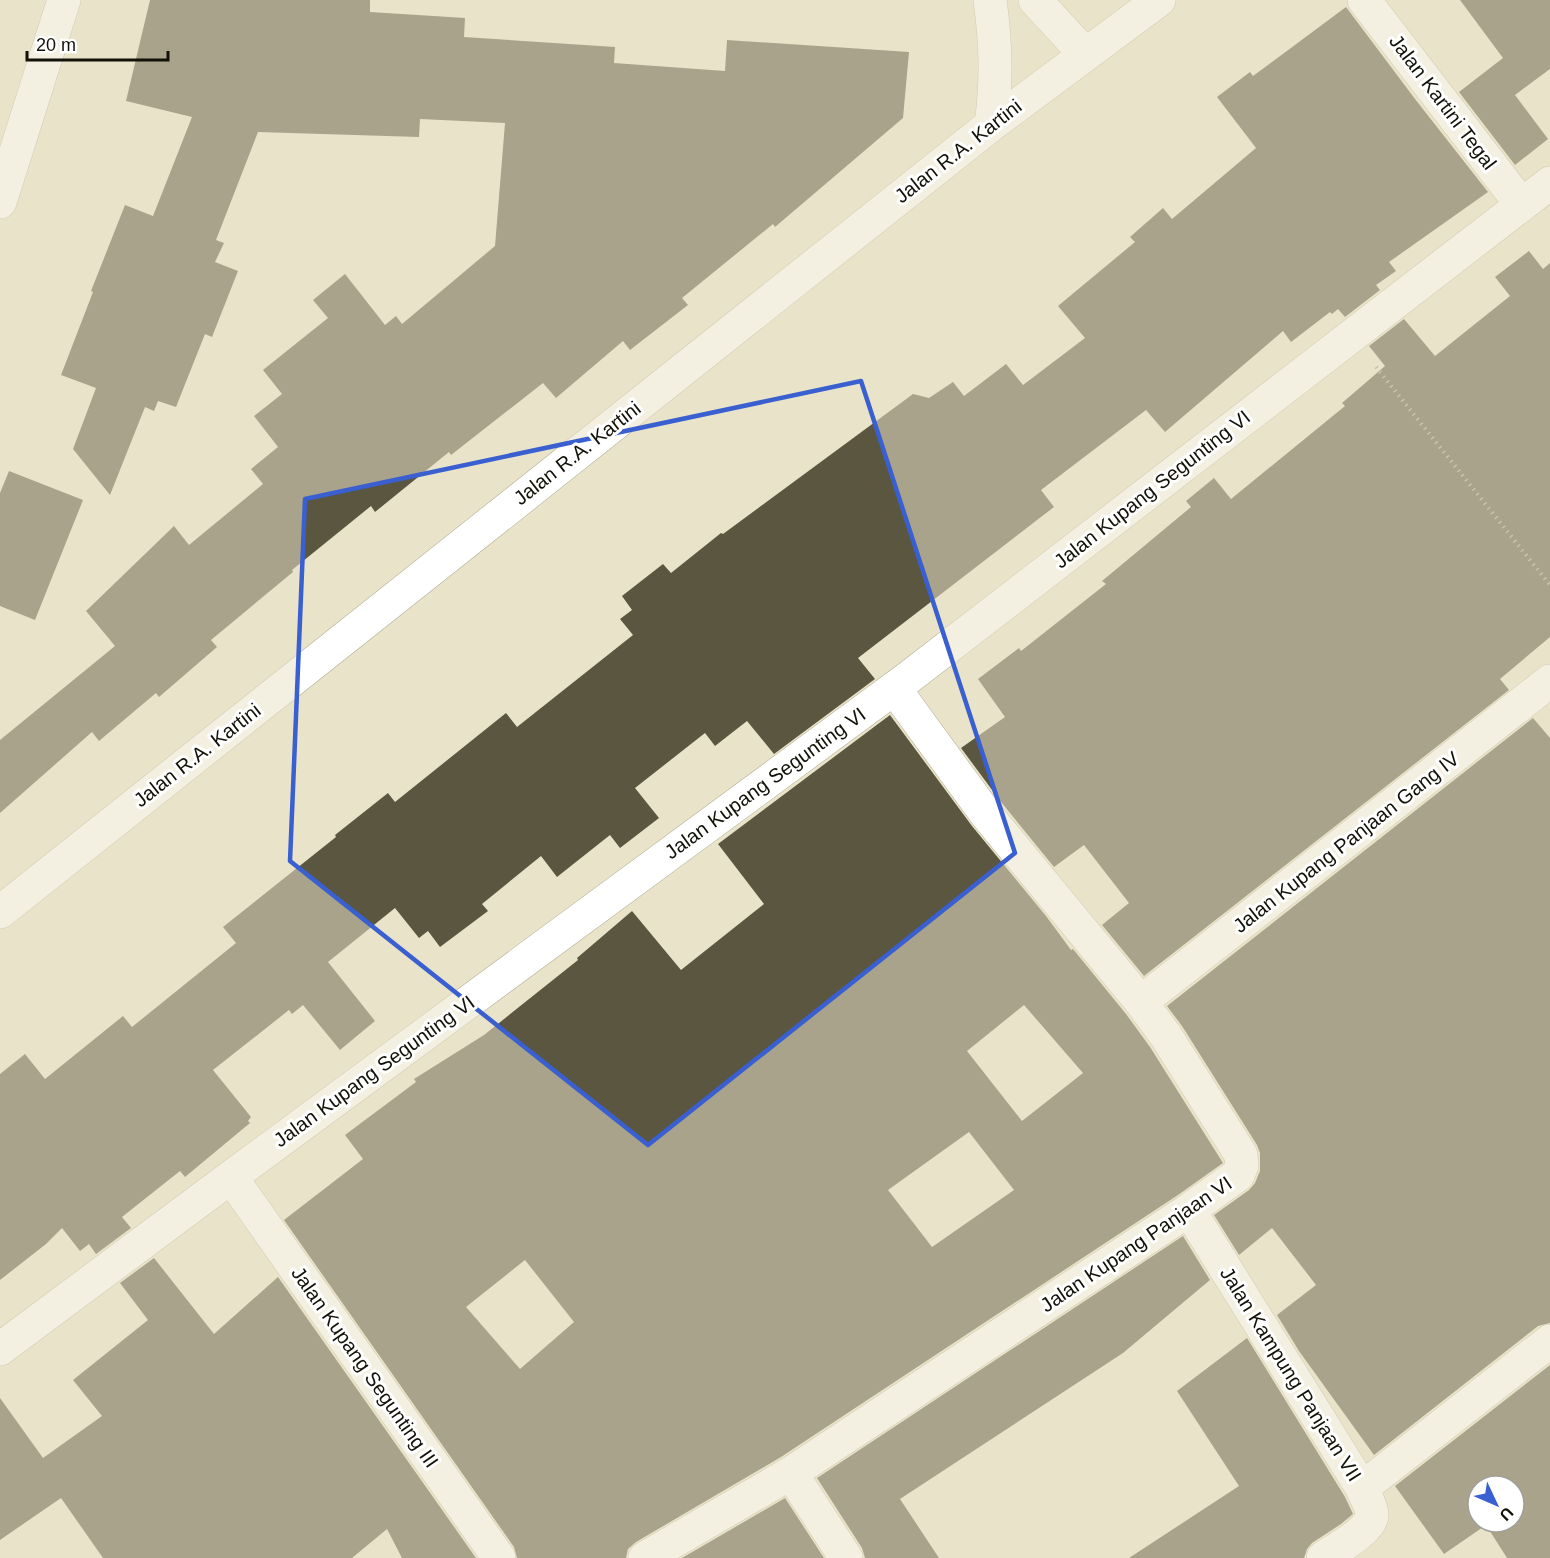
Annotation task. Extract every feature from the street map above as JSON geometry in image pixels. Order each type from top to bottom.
[{"type":"street","points":[[0,202],[64,0]]},
{"type":"street","points":[[990,0],[996,49],[996,88],[991,125]]},
{"type":"street","points":[[1035,0],[1085,54]]},
{"type":"street","name":"Jalan R.A. Kartini","points":[[0,912],[991,125],[1159,0]]},
{"type":"street","name":"Jalan Kartini Tegal","points":[[1364,0],[1521,204]]},
{"type":"street","name":"Jalan Kupang Segunting VI","points":[[0,1349],[894,688],[1550,183]]},
{"type":"street","name":"Jalan Kupang Panjaan Gang IV","points":[[1141,1002],[1550,681]]},
{"type":"street","name":"Jalan Kupang Panjaan VI","points":[[645,1558],[791,1473],[1189,1210],[1238,1175],[1242,1165],[1241,1155],[1166,1036],[1141,1002],[986,814],[894,688]]},
{"type":"street","name":"Jalan Kupang Segunting III","points":[[231,1177],[499,1558]]},
{"type":"street","name":"Jalan Kampung Panjaan VII","points":[[1189,1210],[1362,1488],[1550,1341]]},
{"type":"street","points":[[791,1473],[846,1558]]},
{"type":"street","points":[[1323,1558],[1363,1530],[1370,1522],[1372,1512],[1362,1488]]},
{"type":"path","points":[[1351,336],[1550,585]]},
{"type":"highlighted area","points":[[861,381],[1015,853],[648,1145],[290,861],[305,499]]},
{"type":"building","points":[[150,0],[370,0],[370,12],[465,18],[464,37],[615,47],[614,63],[725,71],[727,40],[909,52],[903,118],[775,227],[773,224],[682,298],[688,305],[630,350],[623,341],[556,398],[543,383],[451,455],[449,452],[375,512],[371,506],[211,640],[217,647],[159,697],[156,693],[99,741],[92,732],[0,813],[0,740],[115,646],[86,611],[174,526],[189,545],[263,484],[251,469],[278,447],[254,416],[282,394],[263,370],[328,318],[313,300],[345,274],[385,325],[396,316],[402,324],[495,246],[505,123],[420,119],[419,137],[258,132],[216,240],[224,243],[215,262],[238,271],[212,337],[205,334],[176,407],[158,401],[154,411],[145,407],[110,495],[73,449],[96,388],[61,375],[125,205],[153,216],[192,117],[126,101]]},
{"type":"building","points":[[1460,0],[1550,0],[1550,69],[1515,95],[1548,139],[1515,165],[1459,92],[1503,58]]},
{"type":"building","points":[[1346,7],[1488,192],[1389,262],[1396,271],[1376,285],[1380,290],[1345,317],[1338,309],[1332,314],[1330,312],[1291,342],[1283,331],[1165,432],[1146,410],[1041,490],[1054,507],[858,658],[875,679],[774,754],[747,721],[715,746],[705,733],[635,788],[659,818],[620,848],[610,835],[557,877],[541,856],[482,904],[488,911],[440,947],[428,931],[419,938],[395,908],[328,962],[375,1021],[340,1050],[303,1005],[292,1014],[289,1010],[213,1070],[251,1117],[248,1121],[250,1123],[185,1177],[180,1171],[122,1217],[131,1228],[96,1254],[89,1244],[80,1251],[62,1228],[46,1244],[0,1280],[0,1074],[25,1054],[45,1079],[123,1016],[132,1027],[236,943],[223,927],[388,793],[395,802],[506,713],[517,727],[633,635],[620,619],[632,610],[622,596],[663,564],[671,573],[721,533],[723,534],[913,394],[929,398],[953,382],[964,396],[1006,364],[1023,385],[1085,338],[1058,306],[1135,242],[1130,237],[1163,208],[1172,219],[1256,148],[1217,97],[1250,72],[1253,76]]},
{"type":"building","points":[[1529,251],[1543,269],[1550,263],[1550,637],[1500,679],[1509,690],[1144,976],[1102,925],[1129,903],[1084,845],[1054,867],[961,748],[1005,717],[978,679],[1019,648],[1021,651],[1106,584],[1102,581],[1191,507],[1186,501],[1214,478],[1231,499],[1345,406],[1342,403],[1385,366],[1369,346],[1404,319],[1435,356],[1510,296],[1495,277]]},
{"type":"building","points":[[9,471],[83,500],[35,620],[0,606],[0,493]]},
{"type":"building","points":[[890,715],[972,826],[1071,950],[1073,949],[1126,1014],[1150,1047],[1223,1163],[781,1457],[636,1542],[628,1549],[626,1558],[517,1558],[514,1547],[284,1220],[363,1159],[345,1135],[416,1082],[414,1079],[484,1035],[578,960],[577,958],[632,911],[681,970],[764,904],[718,844]],"holes":[[[1024,1005],[1083,1073],[1022,1121],[967,1051]],[[969,1132],[1014,1190],[932,1247],[888,1190]],[[525,1260],[574,1322],[520,1369],[466,1307]]]},
{"type":"building","points":[[1533,718],[1550,738],[1550,1323],[1538,1326],[1374,1455],[1299,1351],[1277,1315],[1316,1285],[1272,1228],[1239,1255],[1214,1215],[1249,1190],[1255,1183],[1260,1171],[1260,1153],[1182,1026],[1167,1006]]},
{"type":"building","points":[[1183,1236],[1210,1280],[1123,1353],[900,1499],[939,1558],[865,1558],[862,1548],[817,1478]]},
{"type":"building","points":[[154,1258],[214,1334],[278,1277],[476,1558],[402,1558],[387,1529],[352,1558],[103,1558],[61,1498],[0,1540],[0,1398],[43,1458],[102,1416],[73,1380],[148,1320],[120,1283]]},
{"type":"building","points":[[1247,1338],[1345,1497],[1353,1514],[1312,1543],[1304,1558],[1129,1558],[1239,1486],[1177,1391]]},
{"type":"building","points":[[1550,1365],[1550,1558],[1507,1558],[1492,1534],[1526,1534],[1526,1474],[1466,1474],[1466,1534],[1473,1534],[1444,1554],[1395,1486]]},
{"type":"building","points":[[785,1498],[824,1558],[682,1558]]}]
